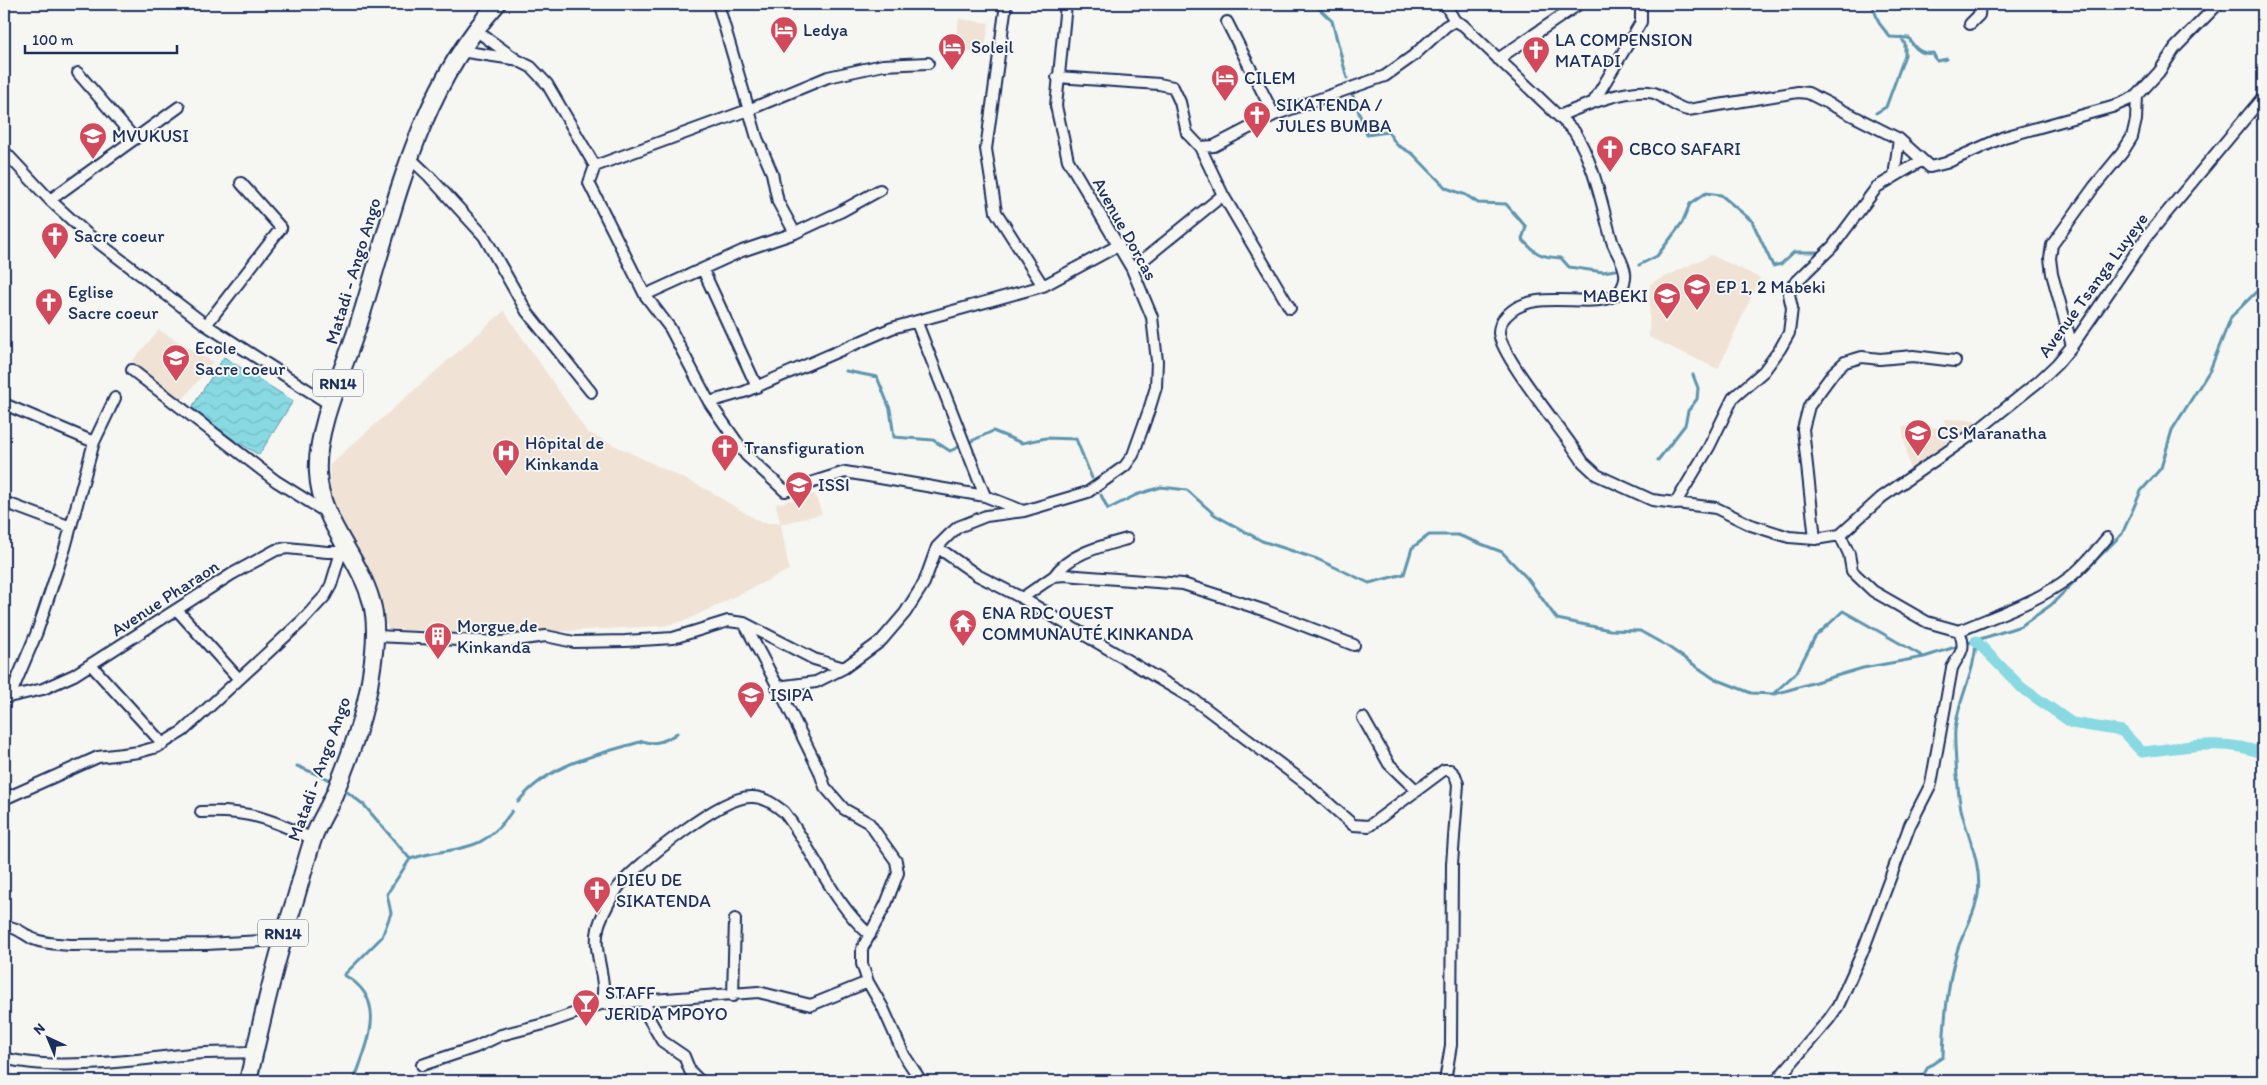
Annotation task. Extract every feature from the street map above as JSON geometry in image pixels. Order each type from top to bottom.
[{"type":"highway","name":"Matadi - Ango Ango","points":[[248,1081],[281,940],[313,839],[338,784],[363,715],[371,676],[376,636],[371,600],[327,514],[317,472],[330,405],[358,325],[409,157],[440,83],[474,29],[497,4]]},
{"type":"street","points":[[718,4],[748,110],[772,173],[778,202],[795,232]]},
{"type":"street","points":[[1006,4],[986,149],[996,212],[1043,286]]},
{"type":"street","name":"Avenue Dorcas","points":[[937,547],[964,524],[986,516],[1024,511],[1088,492],[1125,466],[1133,455],[1156,387],[1157,361],[1152,318],[1132,269],[1068,160],[1056,106],[1057,77],[1066,4]]},
{"type":"street","points":[[1445,4],[1455,21],[1463,25],[1574,131],[1587,155],[1613,243],[1625,272],[1625,282],[1619,292],[1610,298],[1558,298],[1523,304],[1511,310],[1502,320],[1499,332],[1506,354],[1583,462],[1596,474],[1652,500],[1716,508],[1751,525],[1773,533],[1789,537],[1815,539],[1840,535],[1849,554],[1852,571],[1873,591],[1927,622],[1961,636],[2040,596],[2069,578],[2107,538]]},
{"type":"street","points":[[1498,59],[1579,4]]},
{"type":"street","points":[[1594,101],[1641,22],[1641,4]]},
{"type":"street","points":[[1970,24],[1979,15],[1980,4]]},
{"type":"street","points":[[1559,116],[1594,101],[1642,93],[1653,93],[1678,108],[1688,110],[1798,92],[1808,93],[1899,139],[1921,161],[1930,167],[2004,137],[2112,107],[2137,96],[2159,72],[2175,48],[2218,4]]},
{"type":"street","points":[[1200,147],[1214,146],[1274,115],[1385,76],[1413,56],[1446,26],[1455,21]]},
{"type":"street","points":[[1227,22],[1274,115]]},
{"type":"street","points":[[474,29],[516,60],[530,67],[547,84],[596,166]]},
{"type":"street","points":[[460,51],[516,60]]},
{"type":"street","points":[[928,63],[883,64],[828,76],[748,110],[596,166],[589,183],[645,295],[670,328],[709,402],[746,455],[785,491],[844,472],[985,496],[1024,511]]},
{"type":"street","points":[[78,73],[135,139]]},
{"type":"street","points":[[1057,77],[1170,85],[1176,91],[1180,102],[1187,133],[1200,147],[1223,195],[1290,308]]},
{"type":"street","points":[[2072,346],[2052,274],[2050,258],[2052,245],[2132,137],[2136,120],[2137,96]]},
{"type":"street","name":"Avenue Tsanga Luyeye","points":[[1840,535],[1882,497],[1977,430],[2038,382],[2072,346],[2148,236],[2263,97]]},
{"type":"street","points":[[50,200],[179,107]]},
{"type":"street","points":[[1894,176],[1899,139]]},
{"type":"street","points":[[4,151],[50,200],[86,233],[206,325],[330,405]]},
{"type":"street","points":[[409,157],[484,236],[527,312],[591,392]]},
{"type":"street","points":[[1675,504],[1709,447],[1733,398],[1764,371],[1780,350],[1789,333],[1792,308],[1789,294],[1792,286],[1833,246],[1877,187],[1921,161]]},
{"type":"street","points":[[206,325],[281,228],[241,183]]},
{"type":"street","points":[[645,295],[742,251],[795,232],[840,212],[880,190]]},
{"type":"street","points":[[1132,269],[1223,195]]},
{"type":"street","points":[[709,402],[757,387],[892,328],[917,323],[1043,286],[1119,245]]},
{"type":"street","points":[[703,270],[757,387]]},
{"type":"street","points":[[917,323],[985,496]]},
{"type":"street","points":[[1815,539],[1803,429],[1809,406],[1834,372],[1845,362],[1862,357],[1880,359],[1913,356],[1955,362]]},
{"type":"street","points":[[132,370],[276,481],[327,514]]},
{"type":"street","points":[[7,697],[37,632],[71,527],[94,442],[115,398]]},
{"type":"street","points":[[4,404],[94,442]]},
{"type":"street","points":[[4,502],[71,527]]},
{"type":"street","points":[[1022,598],[1076,558],[1096,548],[1127,539]]},
{"type":"street","points":[[777,687],[816,682],[844,668],[881,641],[905,613],[924,582],[937,547],[977,575],[1022,598],[1193,699],[1308,785],[1353,825],[1370,826],[1444,770],[1450,770],[1455,775],[1458,784],[1452,864],[1451,1045],[1445,1081]]},
{"type":"street","name":"Avenue Pharaon","points":[[7,697],[43,689],[74,675],[240,568],[276,550],[287,548],[345,552]]},
{"type":"street","points":[[4,799],[98,757],[139,752],[163,744],[184,731],[302,621],[325,596],[345,552]]},
{"type":"street","points":[[1054,576],[1183,584],[1266,611],[1354,644]]},
{"type":"street","points":[[177,610],[240,679]]},
{"type":"street","points":[[376,636],[501,642],[546,636],[574,642],[625,641],[673,638],[728,621],[744,623],[814,659],[844,668]]},
{"type":"street","points":[[744,623],[819,770],[825,787],[844,809],[869,823],[896,861],[898,873],[886,904],[862,949],[862,964],[868,982],[883,1008],[904,1055],[921,1081]]},
{"type":"street","points":[[1776,1081],[1838,1006],[1862,953],[1910,825],[1931,784],[1952,668],[1962,652],[1961,636]]},
{"type":"street","points":[[91,665],[163,744]]},
{"type":"street","points":[[1363,718],[1389,764],[1417,791]]},
{"type":"street","points":[[601,1004],[604,995],[598,963],[598,928],[618,887],[646,858],[660,850],[709,812],[728,802],[749,796],[772,803],[784,812],[831,891],[853,920],[870,935]]},
{"type":"street","points":[[201,812],[232,811],[265,818],[313,839]]},
{"type":"street","points":[[733,996],[735,919]]},
{"type":"street","points":[[4,926],[15,927],[32,938],[48,943],[70,945],[206,944],[281,940]]},
{"type":"street","points":[[422,1065],[476,1047],[501,1035],[544,1024],[601,1004],[733,996],[758,992],[811,1005],[868,982]]},
{"type":"street","points":[[646,1001],[648,1017],[662,1041],[684,1056],[690,1071],[700,1081]]},
{"type":"street","points":[[4,1058],[54,1063],[135,1061],[192,1054],[254,1052]]},
{"type":"shaded area","points":[[959,19],[989,23],[984,54],[954,50]]},
{"type":"shaded area","name":"EP 1, 2 Mabeki","points":[[1711,255],[1760,278],[1718,369],[1649,337],[1650,284]]},
{"type":"shaded area","name":"Hôpital de Kinkanda","points":[[504,311],[587,432],[706,489],[762,523],[780,523],[776,504],[815,494],[822,514],[781,524],[789,570],[687,620],[663,626],[506,634],[388,629],[376,597],[332,508],[329,465]]},
{"type":"shaded area","name":"Ecole Sacre coeur","points":[[159,330],[213,362],[180,403],[132,361]]},
{"type":"shaded area","name":"CS Maranatha","points":[[1945,419],[1975,420],[1977,431],[1953,447],[1946,440],[1946,444],[1910,470],[1902,426],[1945,428]]},
{"type":"water","points":[[224,357],[293,401],[259,455],[189,412]]},
{"type":"waterway","points":[[1314,4],[1332,21],[1347,78]]},
{"type":"waterway","points":[[1872,4],[1879,23],[1890,37],[1909,38],[1919,50],[1925,53],[1933,53],[1937,61],[1947,59]]},
{"type":"waterway","points":[[1876,113],[1886,107],[1905,55],[1905,44],[1901,37]]},
{"type":"waterway","points":[[1353,96],[1367,135],[1388,132],[1397,145],[1413,154],[1446,188],[1466,195],[1478,203],[1506,204],[1526,227],[1522,239],[1535,251],[1543,256],[1561,258],[1569,267],[1603,272],[1621,269]]},
{"type":"waterway","points":[[1639,265],[1657,256],[1682,223],[1690,204],[1706,193],[1721,195],[1752,221],[1773,266],[1781,264],[1794,252],[1822,252]]},
{"type":"waterway","points":[[4,285],[9,279]]},
{"type":"waterway","points":[[1101,495],[1108,509],[1136,495],[1161,487],[1187,490],[1215,515],[1262,541],[1317,559],[1369,583],[1404,574],[1412,548],[1429,535],[1458,535],[1502,552],[1527,578],[1557,619],[1610,630],[1640,631],[1667,646],[1713,678],[1751,693],[1773,694],[1797,672],[1815,637],[1843,611],[1924,657],[2021,626],[2051,605],[2122,534],[2141,491],[2161,468],[2172,430],[2210,370],[2231,317],[2263,285]]},
{"type":"waterway","points":[[846,371],[877,377],[890,409],[894,437],[933,440],[950,451],[993,431],[1022,443],[1046,438],[1076,439],[1092,478]]},
{"type":"waterway","points":[[1658,460],[1685,425],[1688,411],[1697,399],[1698,388],[1693,375]]},
{"type":"waterway","points":[[1920,1081],[1928,1067],[1943,1057],[1945,1015],[1951,975],[1958,948],[1972,915],[1978,894],[1978,872],[1974,851],[1961,809],[1955,737],[1959,707],[1973,664],[1976,641]]},
{"type":"waterway","points":[[1976,641],[2022,688],[2072,723],[2122,731],[2142,752],[2188,746],[2219,745],[2249,749],[2263,754]]},
{"type":"waterway","points":[[1775,694],[1863,668],[1924,657]]},
{"type":"waterway","points":[[518,802],[544,778],[575,762],[643,741],[652,743],[661,741],[677,733]]},
{"type":"waterway","points":[[297,766],[333,781]]},
{"type":"waterway","points":[[342,788],[364,805],[410,859],[387,894],[391,913],[382,937],[344,975],[358,985],[367,997],[371,1010],[369,1037],[354,1081]]},
{"type":"waterway","points":[[410,859],[478,843],[500,826],[512,811]]},
{"type":"place","name":"Ledya","points":[[784,54]]},
{"type":"place","name":"Soleil","points":[[952,71]]},
{"type":"place","name":"LA COMPENSION MATADI","points":[[1536,74]]},
{"type":"place","name":"CILEM","points":[[1225,102]]},
{"type":"place","name":"SIKATENDA / JULES BUMBA","points":[[1257,139]]},
{"type":"place","name":"MVUKUSI","points":[[93,160]]},
{"type":"place","name":"CBCO SAFARI","points":[[1610,173]]},
{"type":"place","name":"Sacre coeur","points":[[55,260]]},
{"type":"place","name":"EP 1, 2 Mabeki","points":[[1697,311]]},
{"type":"place","name":"MABEKI","points":[[1667,320]]},
{"type":"place","name":"Eglise Sacre coeur","points":[[49,326]]},
{"type":"place","name":"Ecole Sacre coeur","points":[[176,382]]},
{"type":"place","name":"CS Maranatha","points":[[1918,457]]},
{"type":"place","name":"Transfiguration","points":[[725,472]]},
{"type":"place","name":"Hôpital de Kinkanda","points":[[506,477]]},
{"type":"place","name":"ISSI","points":[[799,509]]},
{"type":"place","name":"ENA RDC OUEST COMMUNAUTÉ KINKANDA","points":[[963,647]]},
{"type":"place","name":"Morgue de Kinkanda","points":[[438,660]]},
{"type":"place","name":"ISIPA","points":[[751,719]]},
{"type":"place","name":"DIEU DE SIKATENDA","points":[[597,914]]},
{"type":"place","name":"STAFF JERIDA MPOYO","points":[[586,1027]]}]
